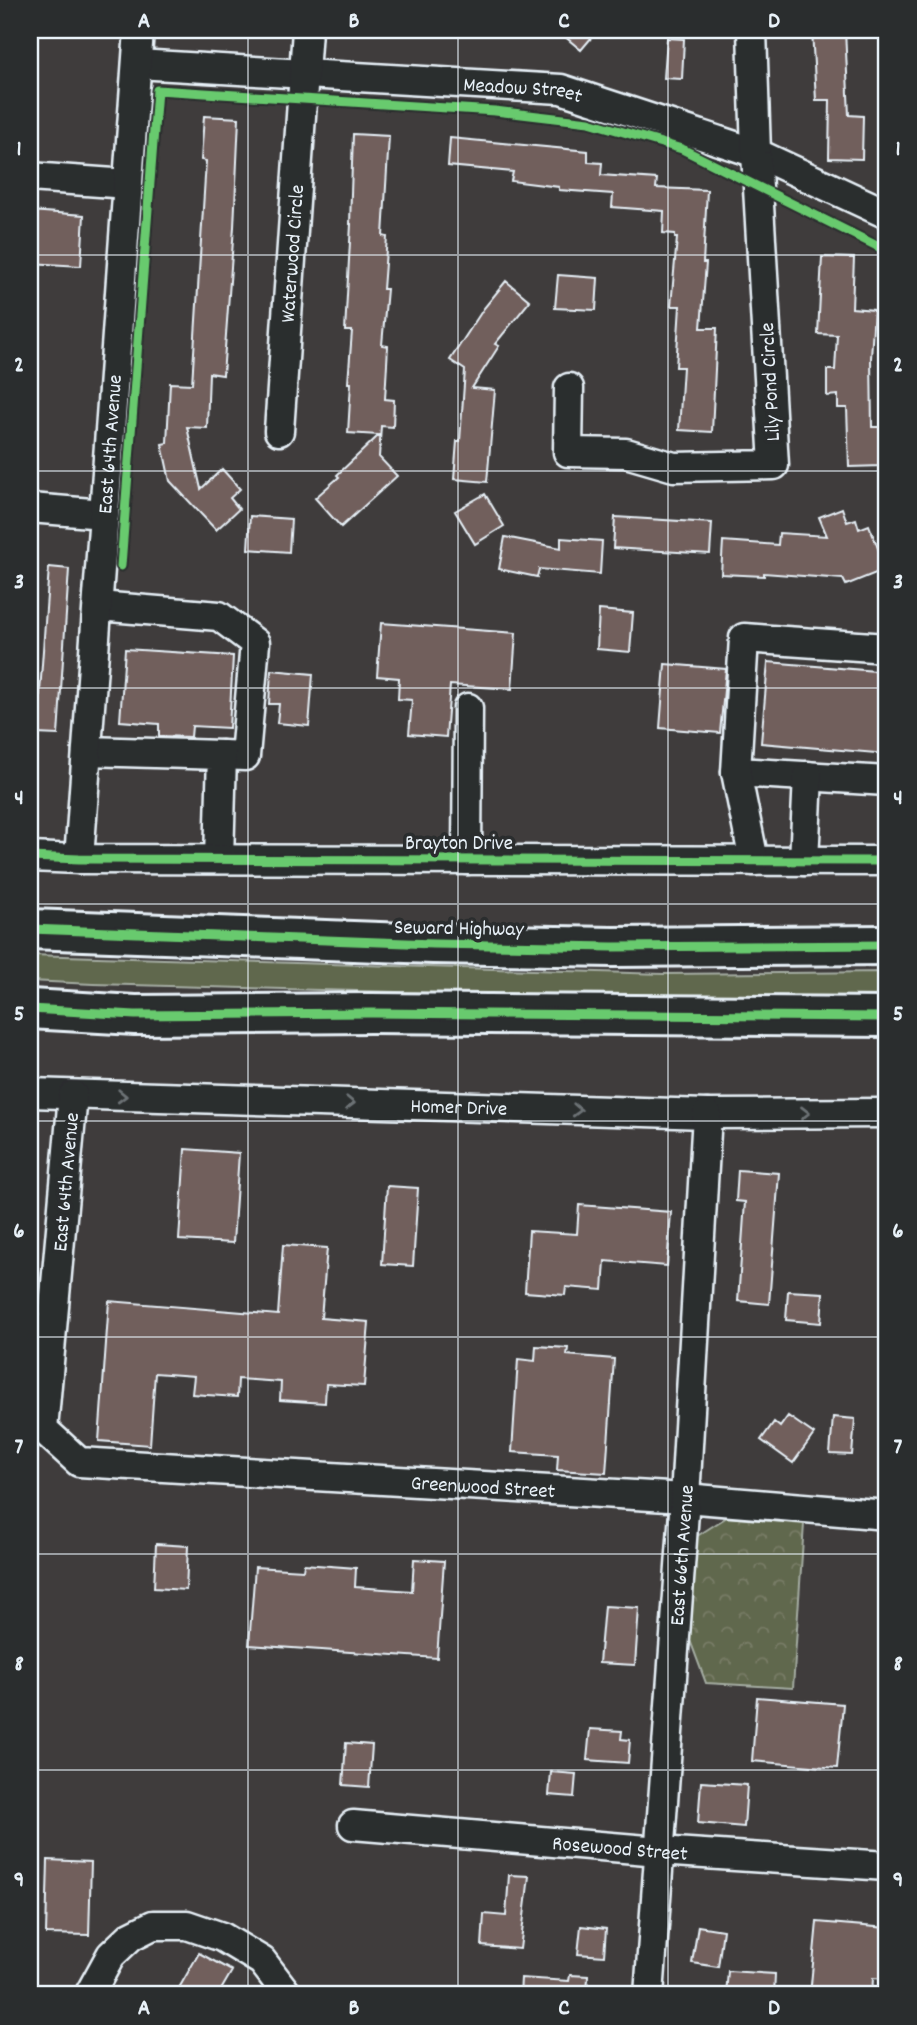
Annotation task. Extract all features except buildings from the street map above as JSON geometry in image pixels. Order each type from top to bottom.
[{"type":"highway","points":[[30,902],[433,944]]},
{"type":"highway","name":"Seward Highway","points":[[30,929],[433,944],[613,947],[887,945]]},
{"type":"highway","points":[[30,1009],[135,1015]]},
{"type":"highway","points":[[30,1022],[135,1015],[371,1013],[887,1017]]},
{"type":"street","name":"East 64th Avenue","points":[[79,859],[139,30]]},
{"type":"street","name":"Waterwood Circle","points":[[279,431],[307,30]]},
{"type":"street","points":[[752,30],[756,153]]},
{"type":"street","name":"Meadow Street","points":[[137,64],[561,89],[756,153],[887,214]]},
{"type":"street","name":"Lily Pond Circle","points":[[569,388],[568,452],[626,453],[674,467],[774,465],[756,153]]},
{"type":"street","points":[[30,177],[128,184]]},
{"type":"street","points":[[30,508],[104,514]]},
{"type":"street","points":[[88,751],[245,756],[255,643],[219,616],[98,606]]},
{"type":"street","points":[[754,861],[736,772],[744,639],[887,648]]},
{"type":"street","points":[[467,860],[468,708]]},
{"type":"street","points":[[219,859],[222,755]]},
{"type":"street","points":[[736,772],[887,781]]},
{"type":"street","points":[[804,861],[808,776]]},
{"type":"street","name":"Brayton Drive","points":[[30,857],[887,861]]},
{"type":"street","name":"Homer Drive","points":[[30,1093],[707,1114],[887,1113]]},
{"type":"street","name":"East 64th Avenue","points":[[73,1095],[43,1429],[79,1462]]},
{"type":"street","name":"East 66th Avenue","points":[[649,1995],[685,1498],[707,1114]]},
{"type":"street","name":"Greenwood Street","points":[[79,1462],[685,1498],[887,1515]]},
{"type":"street","name":"Rosewood Street","points":[[352,1825],[659,1851],[887,1866]]},
{"type":"street","points":[[89,1995],[111,1955],[131,1936],[153,1925],[187,1925],[222,1937],[262,1961],[288,1995]]},
{"type":"green space","points":[[30,955],[663,974],[887,972],[887,998],[620,998],[30,981]]},
{"type":"green space","points":[[727,1517],[804,1524],[793,1688],[706,1683],[687,1632],[691,1540]]},
{"type":"cycle path","points":[[121,566],[157,90],[495,111],[589,122],[682,149],[887,251]]},
{"type":"cycle path","points":[[30,857],[887,861]]},
{"type":"cycle path","points":[[30,929],[433,944],[613,947],[887,945]]},
{"type":"cycle path","points":[[30,1009],[135,1015],[371,1013],[887,1017]]}]
